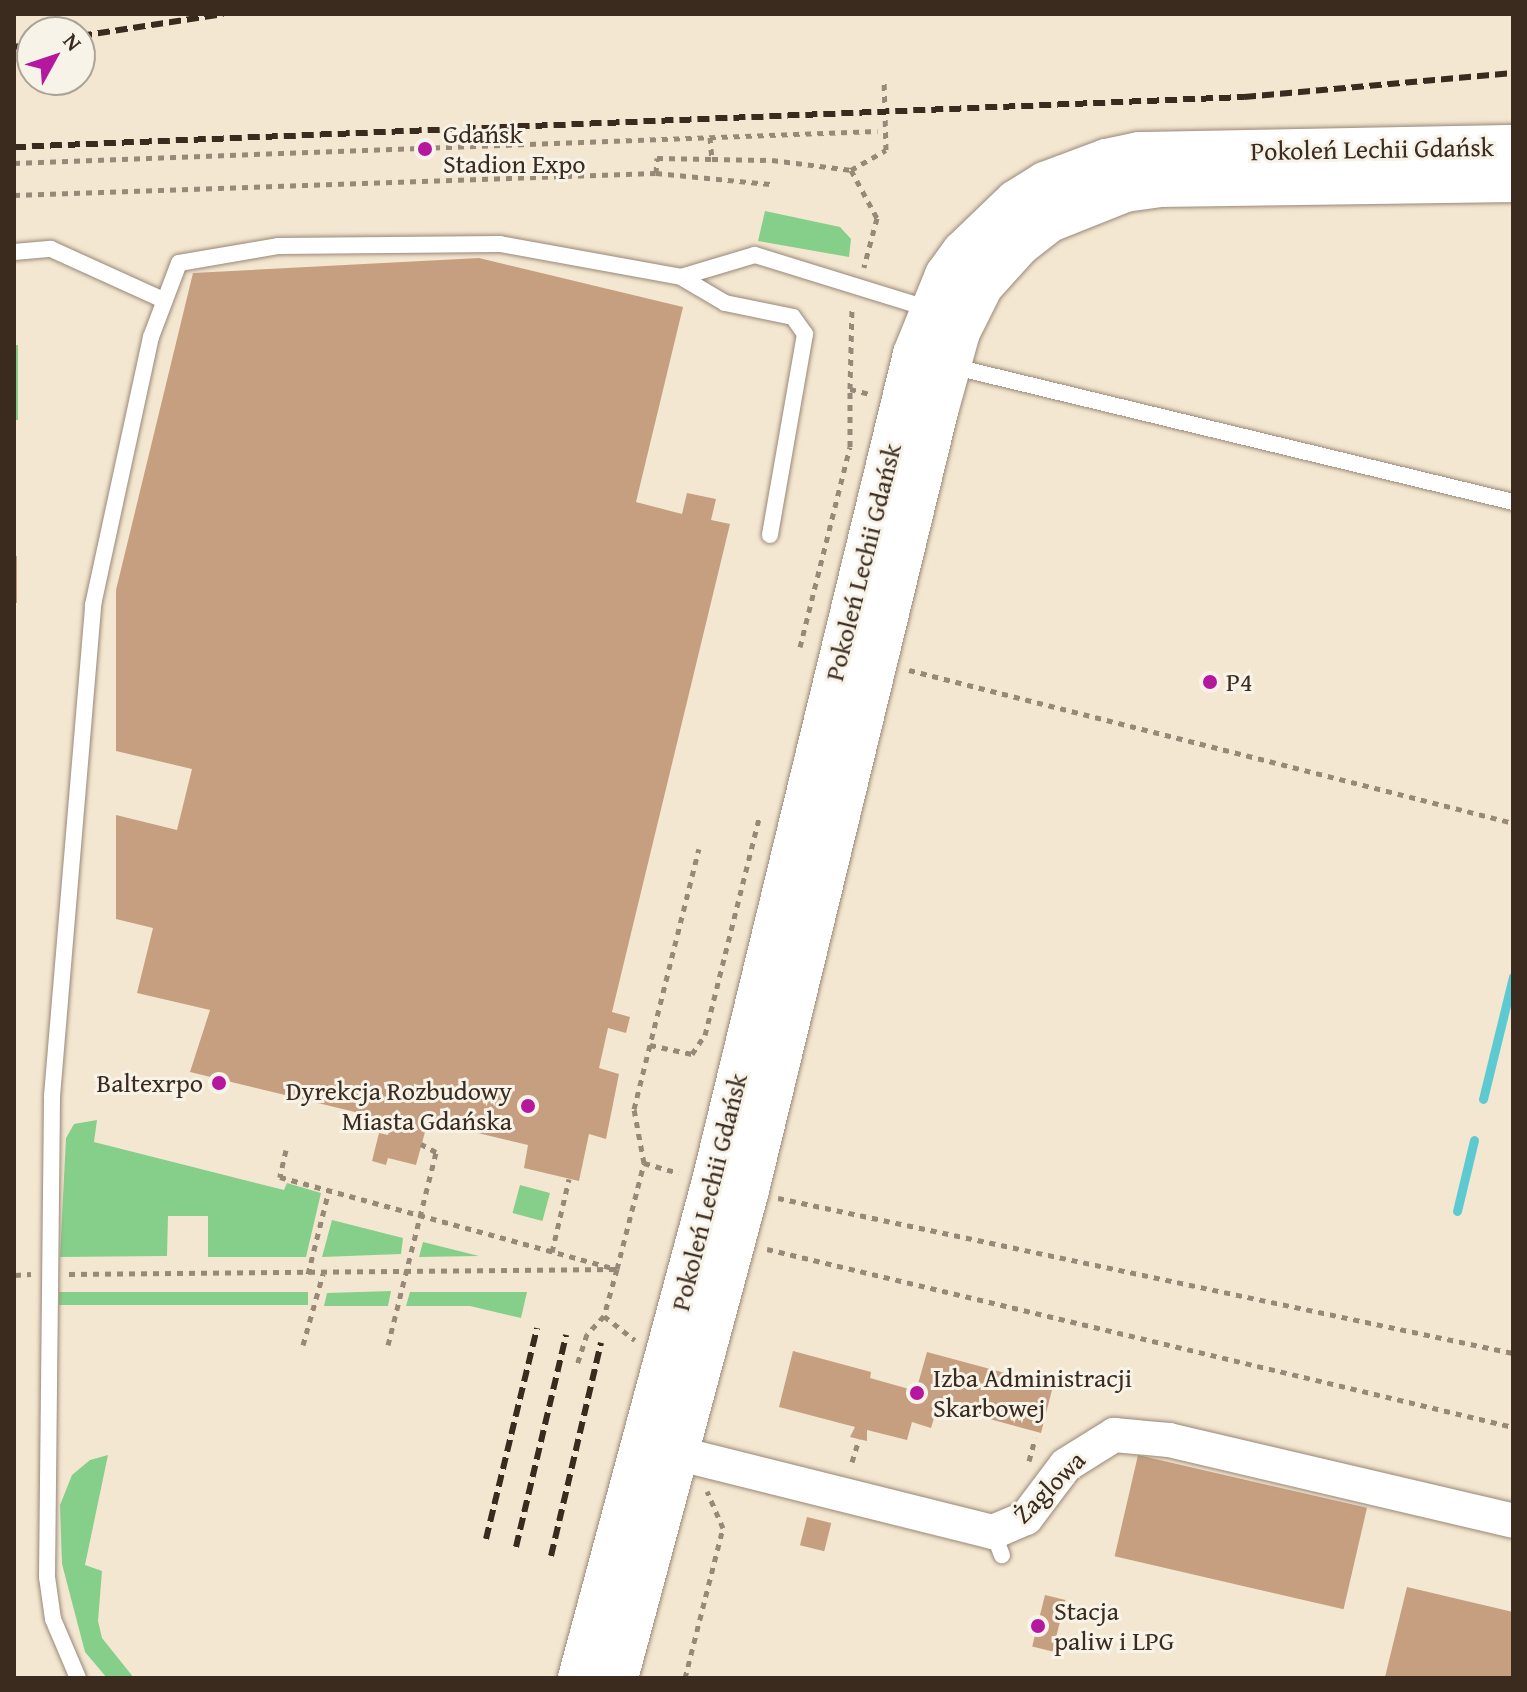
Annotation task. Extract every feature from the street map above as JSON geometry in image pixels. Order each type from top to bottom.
[{"type":"street","name":"Pokoleń Lechii Gdańsk","points":[[675,1459],[787,953],[932,360],[929,309],[955,263],[990,223],[1045,183],[1106,160],[1139,153],[1513,146]]},
{"type":"street","name":"Pokoleń Lechii Gdańsk","points":[[932,360],[999,265],[1050,221],[1086,202],[1161,186],[1513,181]]},
{"type":"street","name":"Żaglowa","points":[[675,1459],[998,1544],[1026,1518],[1066,1465],[1114,1435],[1169,1440],[1513,1521]]},
{"type":"street","points":[[579,1678],[675,1459]]},
{"type":"street","points":[[617,1678],[675,1459]]},
{"type":"lane","points":[[78,1678],[53,1619],[47,1577],[52,1096],[93,605],[161,299],[179,263],[278,246],[500,244],[681,277],[725,303],[793,317],[805,334],[770,535]]},
{"type":"lane","points":[[14,252],[51,249],[161,299]]},
{"type":"lane","points":[[681,277],[755,255],[929,309]]},
{"type":"lane","points":[[932,360],[1513,502]]},
{"type":"path","points":[[656,173],[657,158],[772,160],[851,170],[886,150],[884,79]]},
{"type":"path","points":[[14,163],[877,131]]},
{"type":"path","points":[[710,137],[712,159]]},
{"type":"path","points":[[800,647],[850,447],[850,389],[858,285],[877,218],[851,170]]},
{"type":"path","points":[[14,195],[656,173],[770,184]]},
{"type":"path","points":[[850,389],[878,395]]},
{"type":"path","points":[[899,667],[1513,823]]},
{"type":"path","points":[[650,1045],[692,1054],[705,1035],[759,818]]},
{"type":"path","points":[[577,1365],[587,1334],[604,1316],[644,1163],[634,1109],[699,849]]},
{"type":"path","points":[[388,1345],[436,1152],[421,1144]]},
{"type":"path","points":[[286,1150],[280,1177],[617,1269]]},
{"type":"path","points":[[644,1163],[692,1176]]},
{"type":"path","points":[[552,1252],[569,1179]]},
{"type":"path","points":[[308,1274],[329,1190]]},
{"type":"path","points":[[775,1197],[1513,1353]]},
{"type":"path","points":[[762,1248],[1513,1427]]},
{"type":"path","points":[[49,1275],[405,1274],[617,1269]]},
{"type":"path","points":[[303,1345],[323,1274]]},
{"type":"path","points":[[604,1316],[645,1349]]},
{"type":"path","points":[[1026,1474],[1035,1438]]},
{"type":"path","points":[[852,1462],[859,1439]]},
{"type":"path","points":[[675,1459],[723,1528],[685,1678]]},
{"type":"green space","points":[[765,211],[840,227],[851,239],[849,257],[758,241]]},
{"type":"green space","points":[[14,345],[18,345],[18,420],[14,420]]},
{"type":"green space","points":[[97,1120],[94,1142],[284,1190],[287,1183],[321,1193],[306,1257],[208,1257],[208,1216],[168,1216],[167,1256],[60,1257],[66,1138],[74,1124]]},
{"type":"green space","points":[[520,1185],[550,1193],[542,1221],[512,1213]]},
{"type":"green space","points":[[332,1220],[403,1238],[401,1254],[322,1257]]},
{"type":"green space","points":[[423,1242],[479,1256],[419,1257]]},
{"type":"green space","points":[[391,1291],[388,1306],[324,1306],[327,1293]]},
{"type":"green space","points":[[59,1292],[308,1292],[308,1305],[59,1305]]},
{"type":"green space","points":[[410,1292],[527,1292],[521,1318],[470,1306],[406,1306]]},
{"type":"green space","points":[[108,1455],[85,1565],[102,1571],[98,1621],[102,1638],[134,1678],[107,1678],[85,1652],[62,1564],[60,1505],[72,1475],[90,1460]]},
{"type":"building","points":[[479,258],[683,307],[636,502],[682,514],[687,493],[716,499],[711,520],[730,524],[612,1012],[630,1017],[626,1033],[608,1028],[599,1068],[619,1074],[606,1139],[589,1134],[579,1181],[524,1168],[528,1145],[428,1121],[416,1165],[388,1158],[386,1165],[372,1161],[379,1133],[388,1135],[392,1121],[190,1072],[210,1010],[137,993],[153,928],[116,919],[116,815],[177,830],[192,769],[116,751],[116,590],[193,273]]},
{"type":"building","points":[[14,556],[17,556],[17,603],[14,603]]},
{"type":"building","name":"Izba Administracji Skarbowej","points":[[793,1351],[871,1372],[870,1378],[916,1391],[927,1352],[1053,1386],[1041,1433],[938,1405],[931,1428],[912,1422],[907,1440],[867,1430],[867,1441],[850,1437],[855,1427],[779,1407]]},
{"type":"building","points":[[1138,1455],[1367,1508],[1344,1609],[1115,1556]]},
{"type":"building","points":[[807,1517],[831,1523],[824,1551],[800,1545]]},
{"type":"building","points":[[1407,1587],[1513,1612],[1513,1678],[1385,1677]]},
{"type":"building","points":[[1045,1595],[1065,1600],[1053,1652],[1032,1646]]},
{"type":"waterway","points":[[1483,1099],[1513,977]]},
{"type":"waterway","points":[[1457,1211],[1474,1140]]},
{"type":"railway","points":[[96,34],[223,14]]},
{"type":"railway","points":[[14,147],[1244,97],[1513,73]]},
{"type":"railway","points":[[486,1539],[537,1328]]},
{"type":"railway","points":[[516,1547],[566,1335]]},
{"type":"railway","points":[[551,1556],[601,1343]]},
{"type":"place","name":"Gdańsk Stadion Expo","points":[[425,149]]},
{"type":"place","name":"P4","points":[[1210,682]]},
{"type":"place","name":"Baltexrpo","points":[[219,1083]]},
{"type":"place","name":"Dyrekcja Rozbudowy Miasta Gdańska","points":[[528,1106]]},
{"type":"place","name":"Izba Administracji Skarbowej","points":[[917,1393]]},
{"type":"place","name":"Stacja paliw i LPG","points":[[1038,1626]]}]
